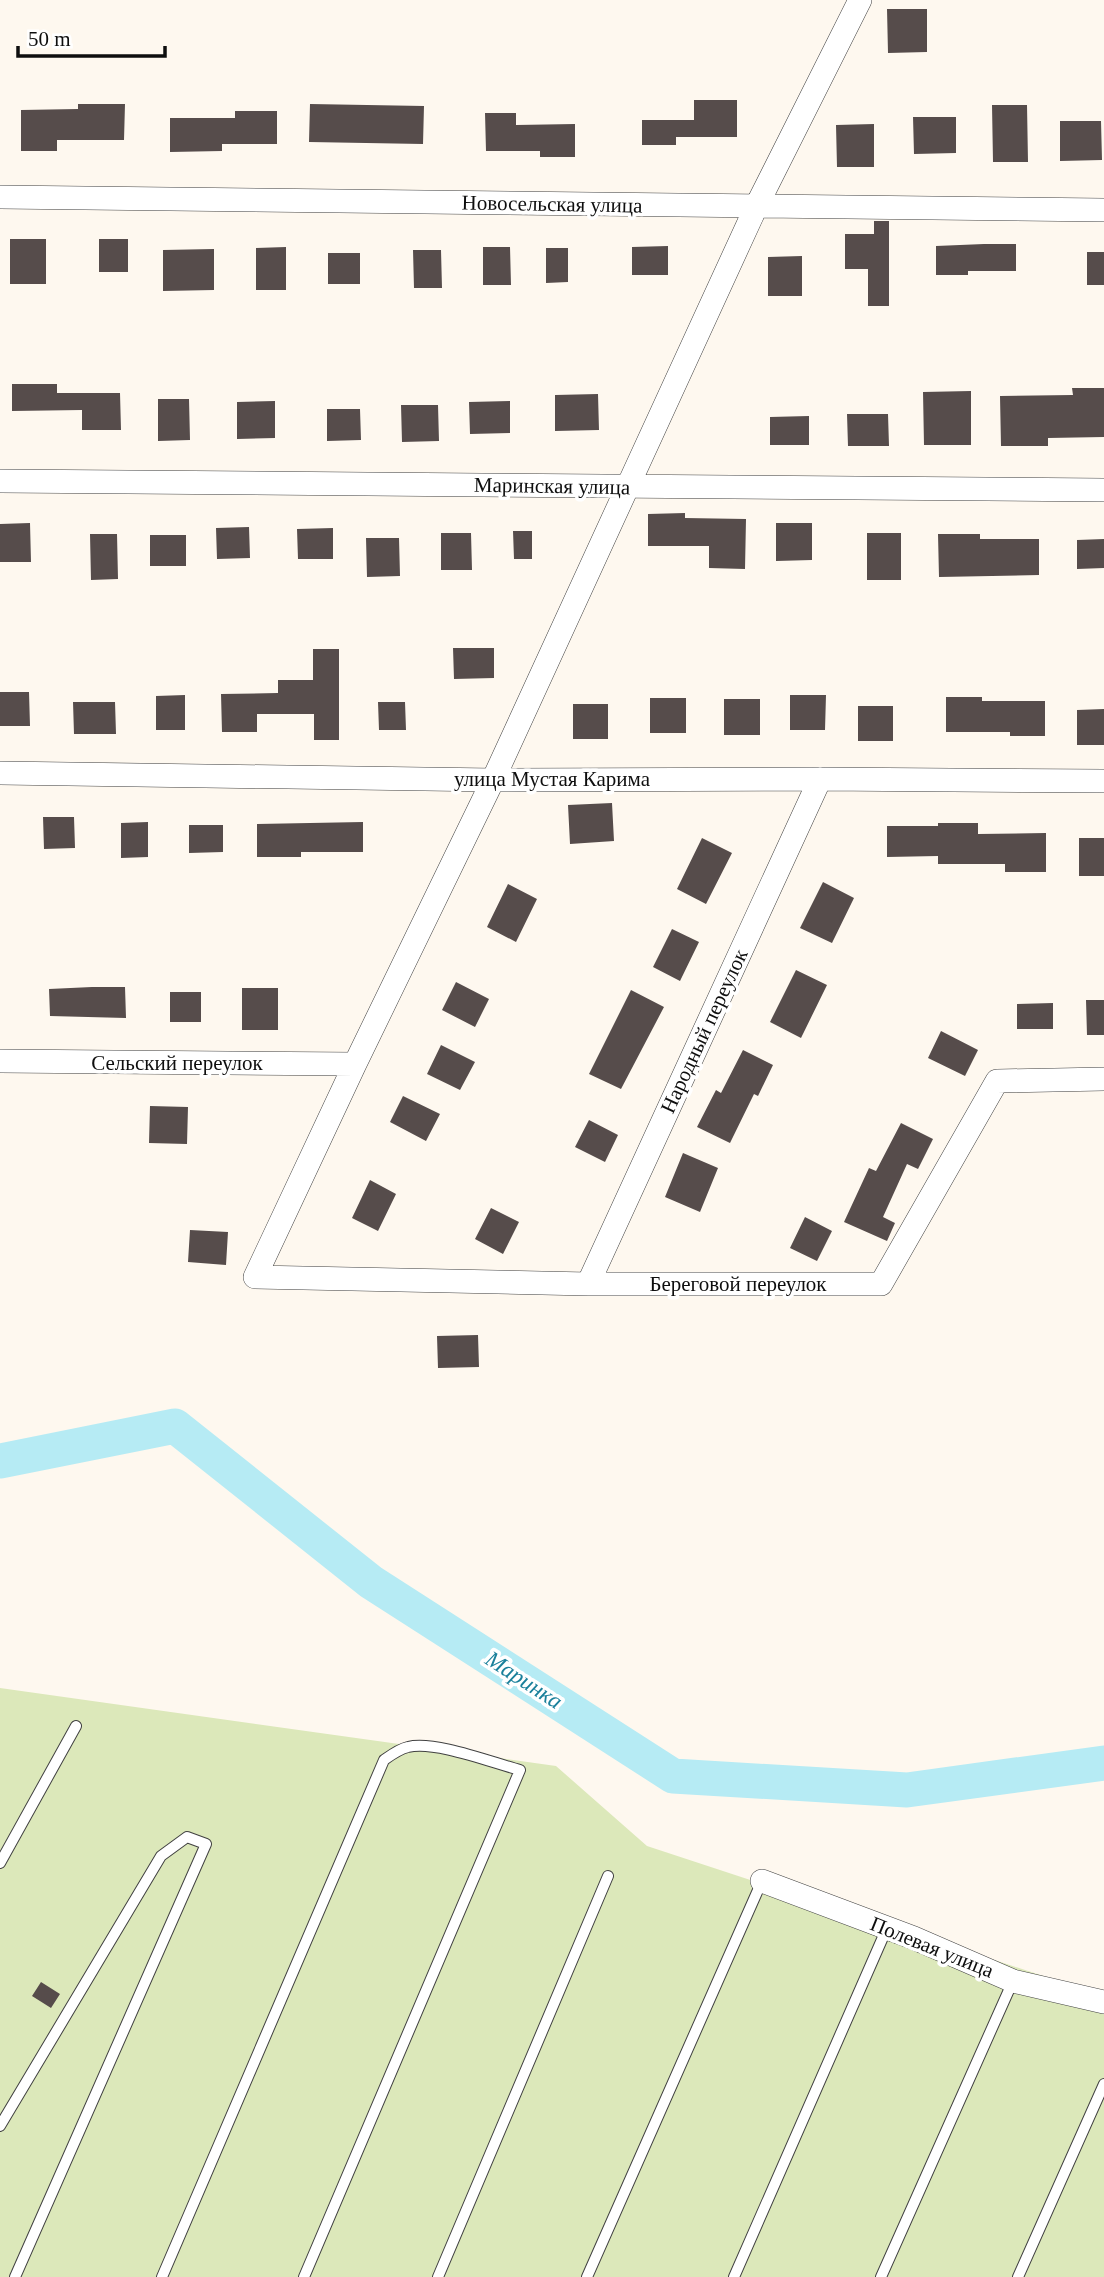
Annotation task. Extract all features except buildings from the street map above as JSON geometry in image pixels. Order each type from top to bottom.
[{"type":"street","points":[[355,1064],[493,780],[756,206],[860,0]]},
{"type":"street","name":"Новосельская улица","points":[[0,197],[1104,210]]},
{"type":"street","name":"Маринская улица","points":[[0,481],[1104,489]]},
{"type":"street","name":"улица Мустая Карима","points":[[0,773],[493,780],[1104,781]]},
{"type":"street","name":"Народный переулок","points":[[588,1284],[820,779]]},
{"type":"street","name":"Сельский переулок","points":[[0,1061],[355,1064]]},
{"type":"street","name":"Береговой переулок","points":[[355,1064],[255,1277],[588,1284],[881,1284],[998,1081],[1104,1079]]},
{"type":"street","name":"Полевая улица","points":[[762,1881],[887,1928],[1013,1981],[1104,2002]]},
{"type":"lane","points":[[0,1863],[76,1726]]},
{"type":"lane","points":[[162,2277],[384,1760],[403,1749],[422,1746],[520,1770],[304,2277]]},
{"type":"lane","points":[[0,2126],[161,1856],[187,1837],[205,1844],[15,2277]]},
{"type":"lane","points":[[438,2277],[608,1876]]},
{"type":"lane","points":[[587,2277],[762,1881]]},
{"type":"lane","points":[[734,2277],[887,1928]]},
{"type":"lane","points":[[881,2277],[1013,1981]]},
{"type":"lane","points":[[1018,2277],[1104,2084]]},
{"type":"green space","points":[[0,1688],[556,1766],[647,1846],[1104,1996],[1104,2277],[0,2277]]},
{"type":"waterway","name":"Маринка","points":[[0,1461],[175,1426],[371,1582],[673,1776],[907,1790],[1104,1763]]}]
